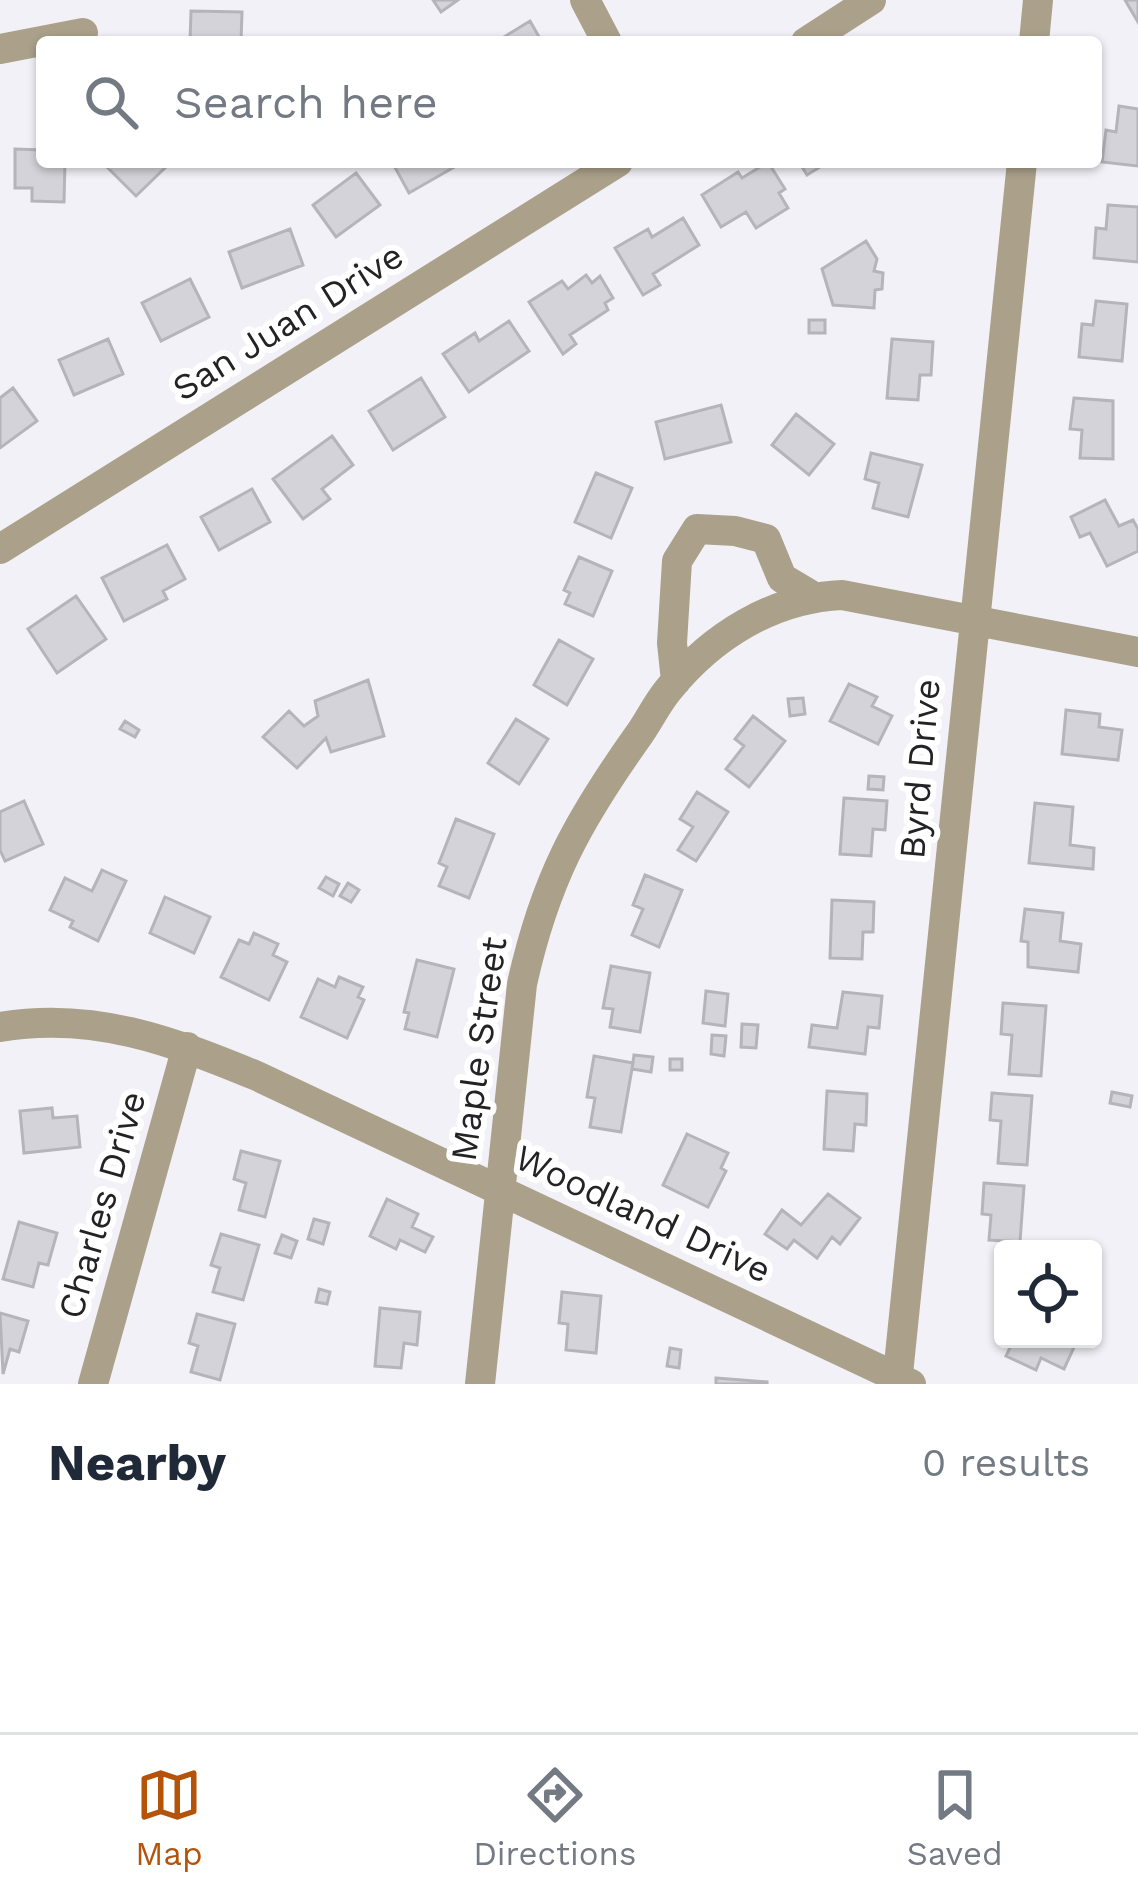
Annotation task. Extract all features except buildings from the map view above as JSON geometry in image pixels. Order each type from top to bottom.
[{"type":"street","points":[[585,0],[604,36]]},
{"type":"street","points":[[815,36],[872,0]]},
{"type":"street","points":[[1035,36],[1038,0]]},
{"type":"street","points":[[63,36],[83,32]]},
{"type":"street","points":[[0,49],[36,42]]},
{"type":"street","name":"San Juan Drive","points":[[0,549],[608,168]]},
{"type":"street","name":"Byrd Drive","points":[[902,1382],[1021,168]]},
{"type":"street","points":[[676,681],[671,643],[676,561],[697,529],[766,539],[782,578],[814,596]]},
{"type":"street","name":"Maple Street","points":[[480,1384],[522,984],[536,920],[591,802],[676,681],[732,632],[774,608],[814,596],[842,595],[1138,652]]},
{"type":"street","name":"Woodland Drive","points":[[0,1027],[54,1021],[91,1023],[187,1047],[499,1189],[902,1382]]},
{"type":"street","name":"Charles Drive","points":[[93,1384],[187,1047]]}]
